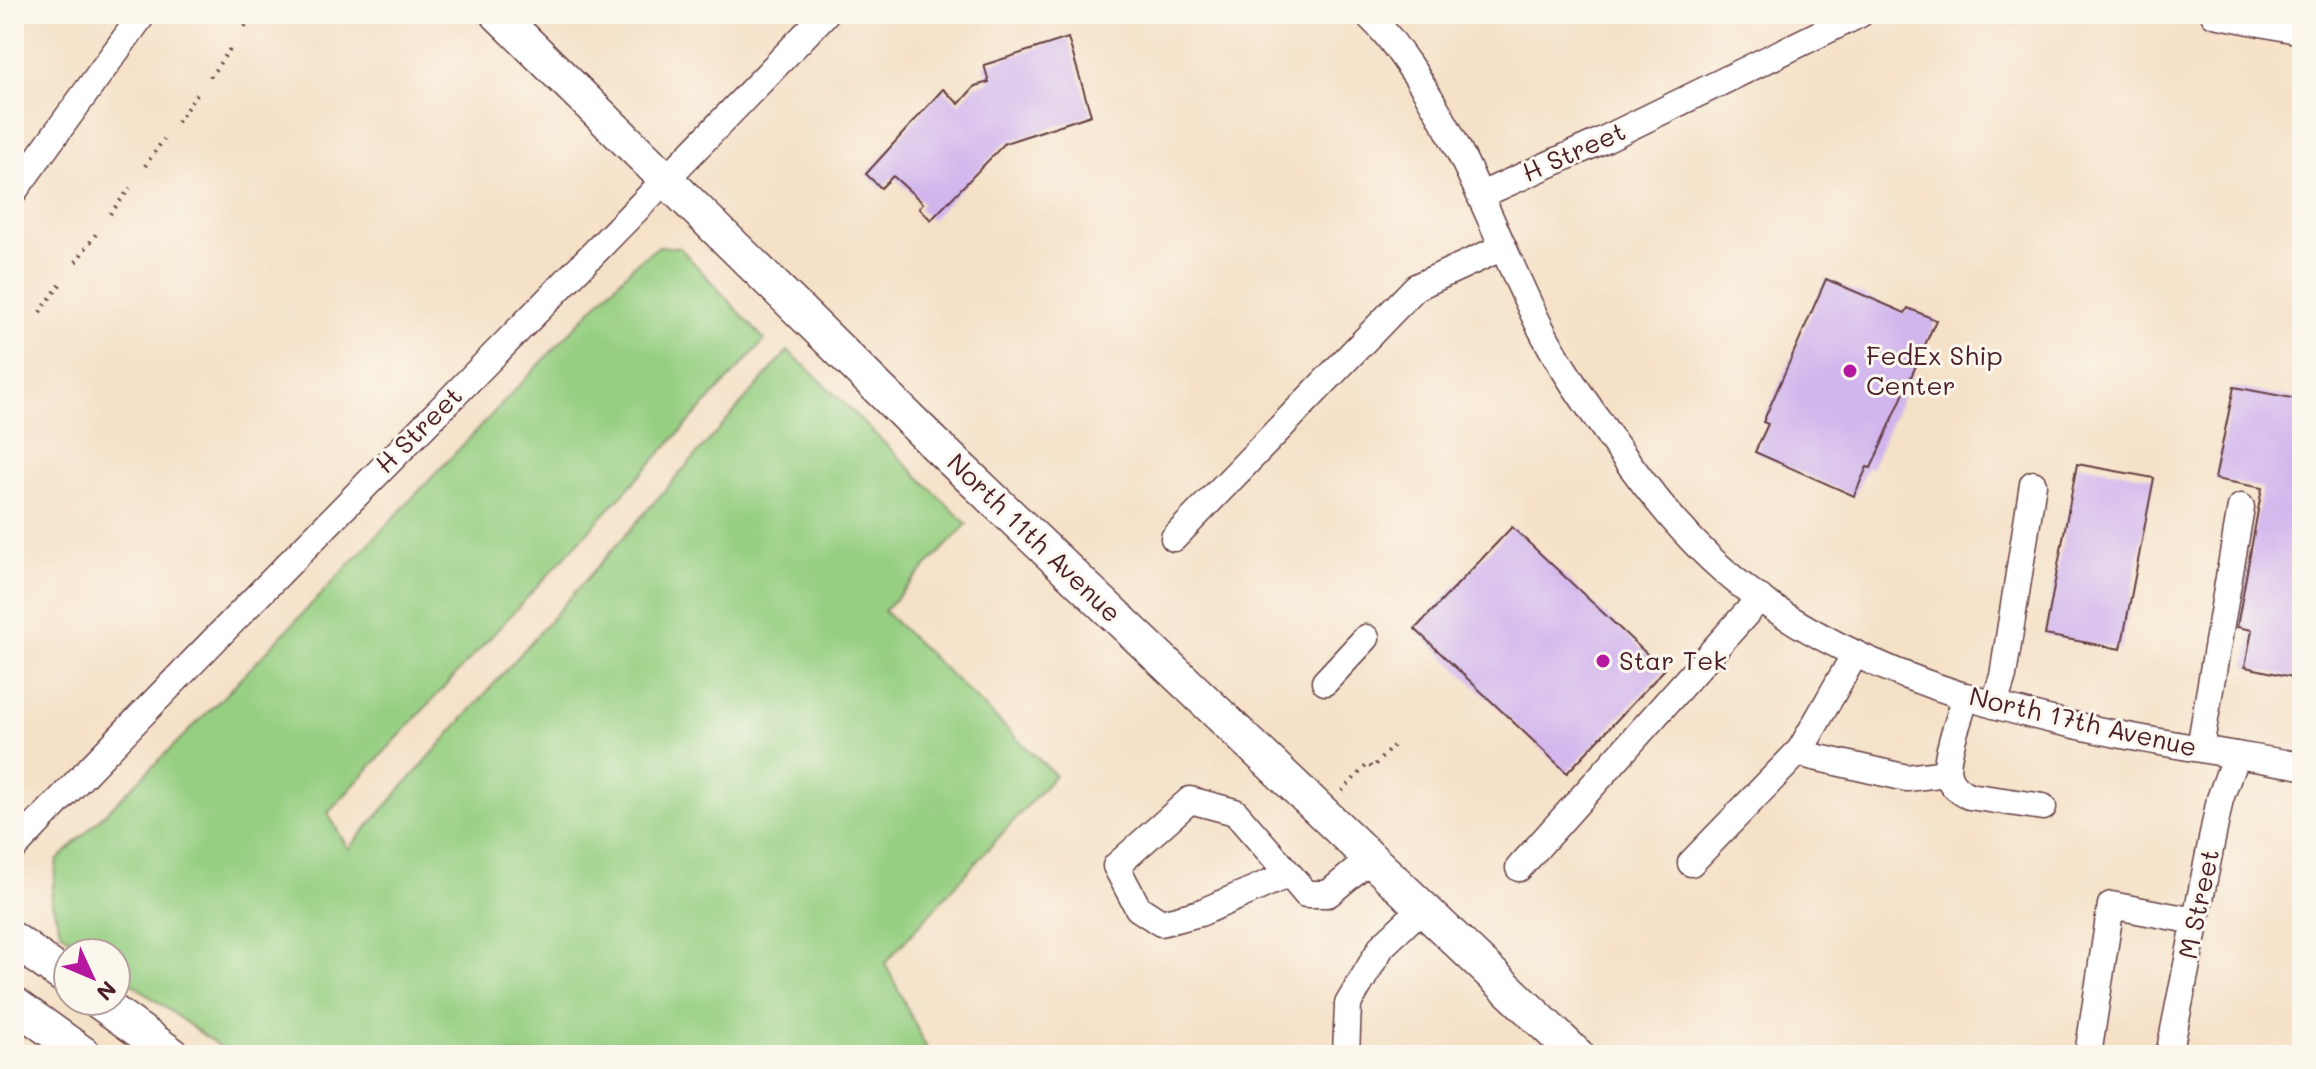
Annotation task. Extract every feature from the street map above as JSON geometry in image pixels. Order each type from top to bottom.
[{"type":"main road","name":"North 11th Avenue","points":[[498,14],[934,443],[1577,1055]]},
{"type":"main road","points":[[14,940],[52,967]]},
{"type":"main road","points":[[14,1004],[85,1055]]},
{"type":"main road","points":[[120,1017],[173,1055]]},
{"type":"street","points":[[14,191],[143,14]]},
{"type":"street","name":"H Street","points":[[14,848],[209,644],[825,14]]},
{"type":"street","points":[[1367,14],[1384,29],[1421,83],[1448,128],[1481,195]]},
{"type":"street","name":"H Street","points":[[1481,195],[1601,141],[1860,14]]},
{"type":"street","points":[[2214,14],[2302,31]]},
{"type":"street","name":"North 17th Avenue","points":[[1481,195],[1557,361],[1645,487],[1683,532],[1760,598],[1812,632],[1894,673],[1994,705],[2047,720],[2302,766]]},
{"type":"street","points":[[1174,538],[1416,287],[1503,247]]},
{"type":"street","points":[[1994,705],[2003,676],[2033,484]]},
{"type":"street","points":[[2200,748],[2241,507]]},
{"type":"street","points":[[1519,868],[1760,598]]},
{"type":"street","points":[[1325,682],[1366,638]]},
{"type":"street","points":[[1691,863],[1801,749],[1855,654]]},
{"type":"street","points":[[1966,696],[1947,761],[1947,773],[1952,784],[1969,796],[2043,807]]},
{"type":"street","points":[[1801,749],[1810,756],[1907,778],[1947,773]]},
{"type":"street","name":"M Street","points":[[2169,1055],[2220,799],[2236,755]]},
{"type":"street","points":[[1289,874],[1200,913],[1161,923],[1138,908],[1116,866],[1190,800],[1235,812],[1289,874],[1306,894],[1328,894],[1370,859]]},
{"type":"street","points":[[2088,1055],[2111,905],[2195,921]]},
{"type":"street","points":[[1346,1055],[1348,1004],[1382,946],[1422,908]]},
{"type":"path","points":[[245,27],[255,14]]},
{"type":"path","points":[[210,77],[232,46]]},
{"type":"path","points":[[177,122],[198,93]]},
{"type":"path","points":[[145,166],[164,139]]},
{"type":"path","points":[[110,214],[130,188]]},
{"type":"path","points":[[76,262],[96,234]]},
{"type":"path","points":[[40,312],[62,282]]},
{"type":"path","points":[[14,348],[28,329]]},
{"type":"path","points":[[1342,791],[1368,764],[1372,768],[1393,746]]},
{"type":"green space","points":[[659,246],[680,248],[765,340],[328,813],[348,849],[788,351],[967,524],[884,611],[1055,775],[885,963],[930,1055],[231,1055],[132,984],[132,937],[68,937],[61,932],[51,900],[57,861],[227,693],[635,264]]},
{"type":"building","points":[[1068,38],[1091,115],[1005,143],[931,220],[919,208],[923,203],[893,176],[881,188],[866,174],[943,89],[959,104],[975,86],[989,82],[984,65]]},
{"type":"building","name":"FedEx Ship Center","points":[[1826,279],[1905,313],[1908,308],[1936,320],[1871,468],[1867,467],[1854,496],[1755,452],[1768,424],[1763,422]]},
{"type":"building","points":[[2234,387],[2302,400],[2302,679],[2245,667],[2252,630],[2237,627],[2262,488],[2215,479]]},
{"type":"building","points":[[2077,464],[2154,478],[2121,649],[2045,635]]},
{"type":"building","points":[[1512,527],[1664,670],[1567,773],[1415,629]]},
{"type":"place","name":"FedEx Ship Center","points":[[1850,371]]},
{"type":"place","name":"Star Tek","points":[[1603,661]]}]
